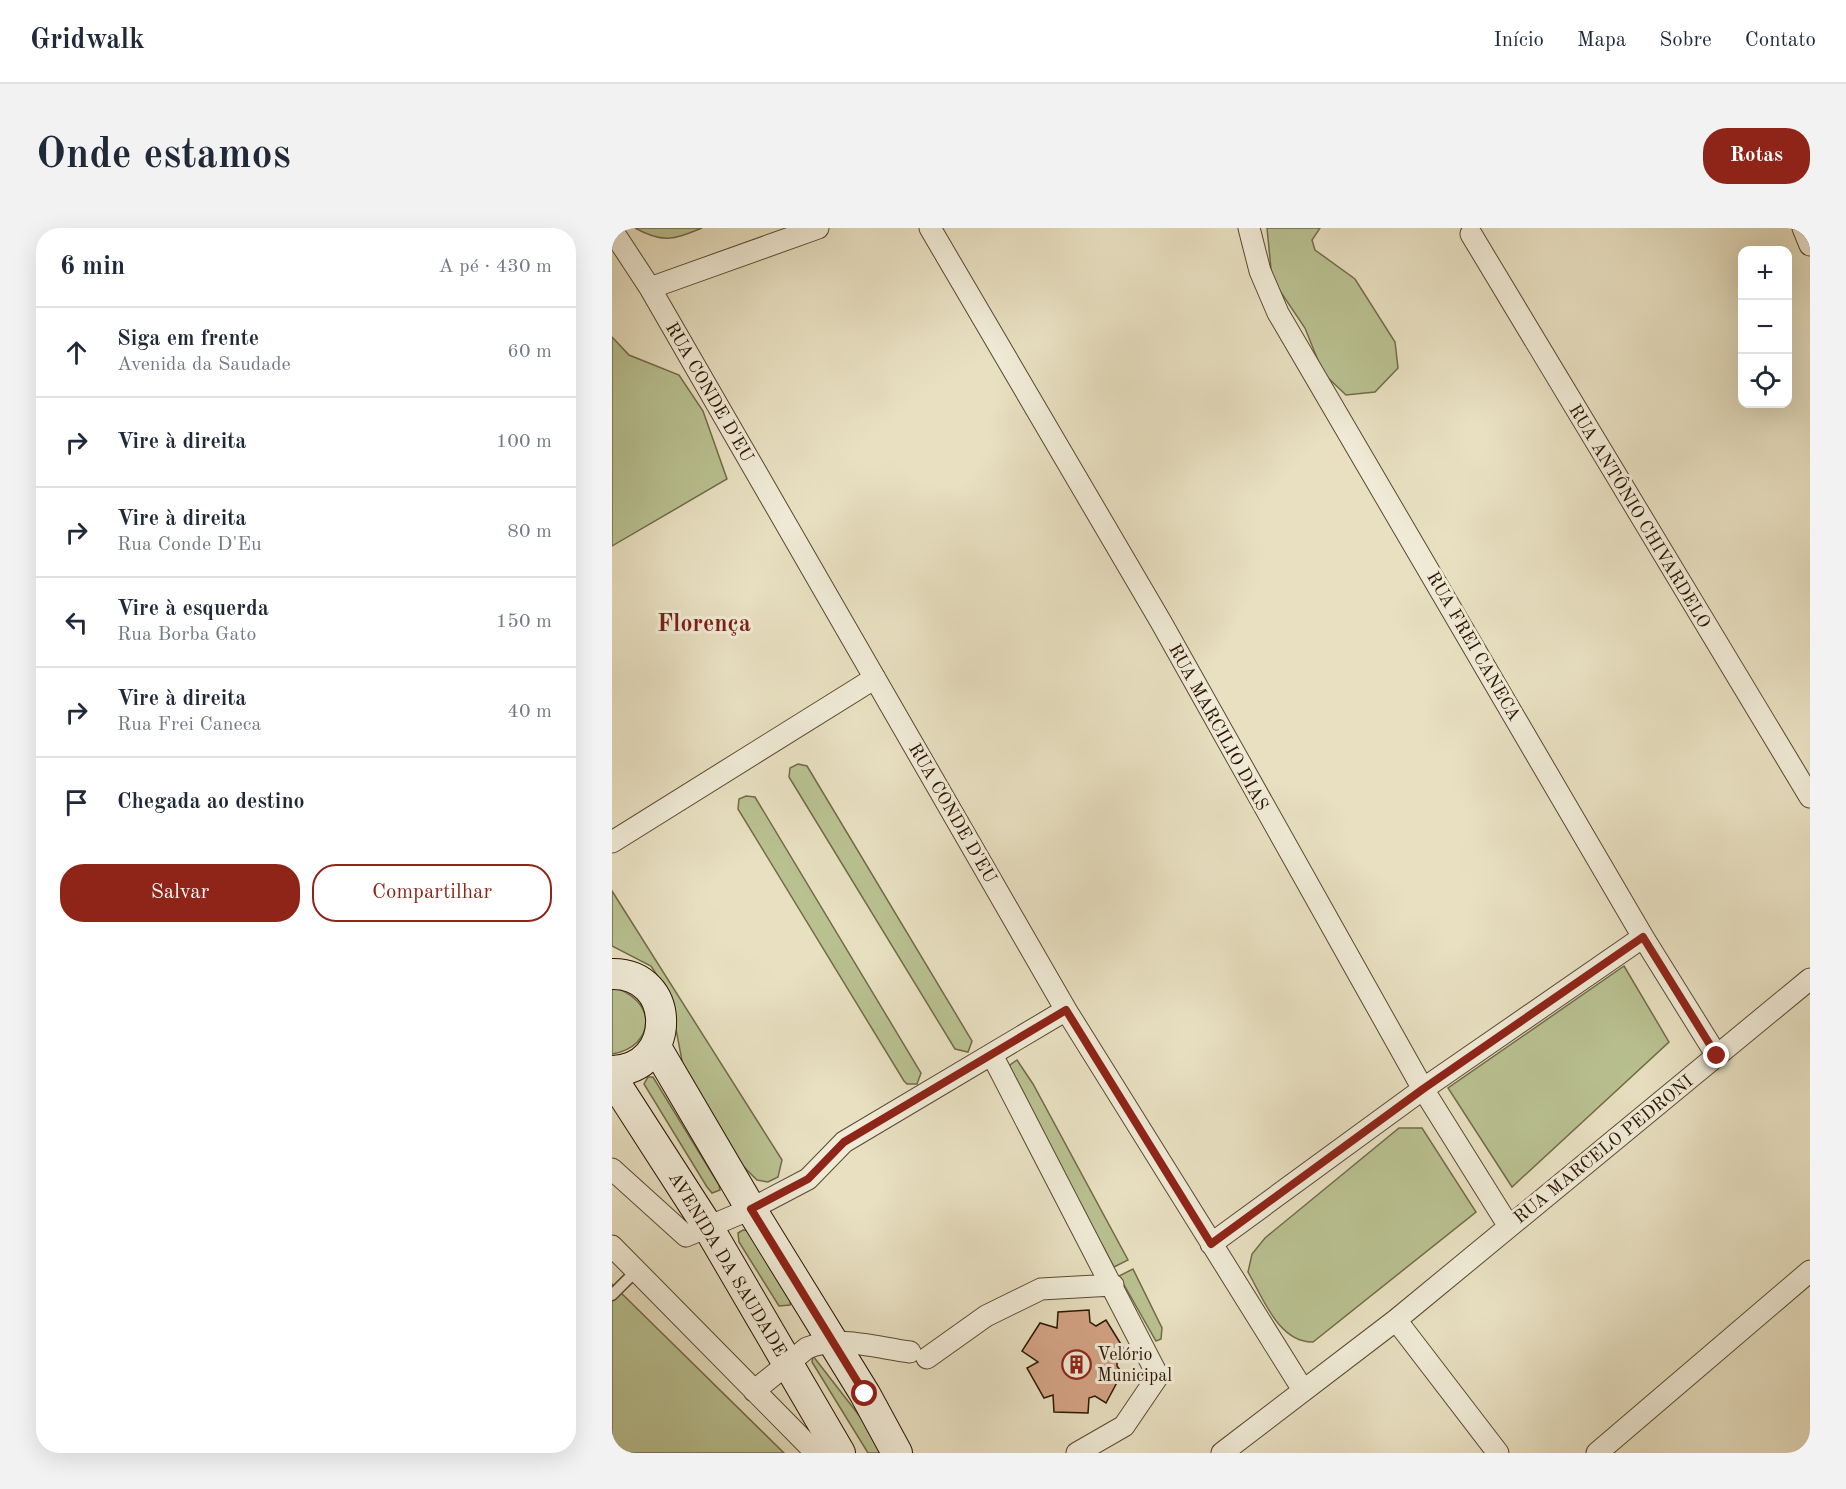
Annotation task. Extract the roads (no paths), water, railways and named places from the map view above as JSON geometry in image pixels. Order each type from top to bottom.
[{"type":"street","points":[[650,288],[818,228]]},
{"type":"street","name":"RUA MARCILIO DIAS","points":[[930,228],[1161,622],[1423,1089],[1508,1225]]},
{"type":"street","name":"RUA FREI CANECA","points":[[1249,228],[1260,271],[1278,313],[1325,389],[1643,937],[1717,1056]]},
{"type":"street","points":[[1803,228],[1810,245]]},
{"type":"street","name":"RUA CONDE D'EU","points":[[612,230],[650,288],[1066,1010],[1303,1390]]},
{"type":"street","name":"RUA ANTÔNIO CHIVARDELO","points":[[1471,234],[1810,797]]},
{"type":"street","points":[[612,842],[875,678]]},
{"type":"street","points":[[1211,1244],[1423,1089],[1643,937]]},
{"type":"street","points":[[612,974],[636,979],[649,988],[658,1001],[662,1016],[662,1032],[656,1047],[636,1066],[612,1071]]},
{"type":"street","name":"RUA MARCELO PEDRONI","points":[[1222,1453],[1396,1320],[1508,1225],[1810,979]]},
{"type":"street","points":[[612,1169],[686,1236],[751,1209],[808,1179],[844,1142],[1066,1010]]},
{"type":"street","points":[[656,1047],[751,1209],[834,1342],[897,1453]]},
{"type":"street","points":[[992,1055],[1113,1285],[1158,1376],[1124,1426],[1077,1453]]},
{"type":"street","name":"AVENIDA DA SAUDADE","points":[[612,1078],[708,1227],[840,1453]]},
{"type":"street","points":[[612,1246],[816,1453]]},
{"type":"street","points":[[1597,1453],[1810,1271]]},
{"type":"street","points":[[754,1391],[807,1348],[834,1342],[918,1355],[986,1316],[1041,1289],[1113,1285]]},
{"type":"street","points":[[1396,1320],[1498,1453]]},
{"type":"lane","points":[[612,1295],[636,1271]]},
{"type":"place","name":"Velório Municipal","points":[[1076,1364]]},
{"type":"district","name":"Florença","points":[[704,623]]}]
